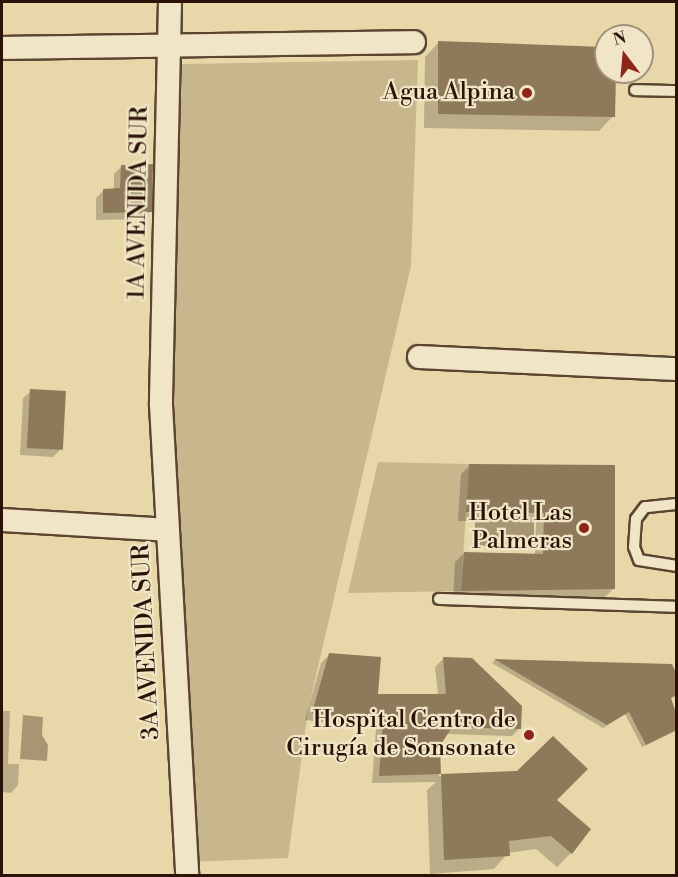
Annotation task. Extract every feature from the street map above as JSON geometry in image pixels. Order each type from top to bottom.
[{"type":"street","name":"1A AVENIDA SUR","points":[[162,405],[170,2]]},
{"type":"street","points":[[2,48],[414,42]]},
{"type":"street","points":[[419,357],[676,369]]},
{"type":"street","name":"3A AVENIDA SUR","points":[[162,405],[187,876]]},
{"type":"street","points":[[2,520],[168,530]]},
{"type":"lane","points":[[635,90],[676,92]]},
{"type":"lane","points":[[676,504],[645,507],[636,519],[634,547],[639,560],[676,566]]},
{"type":"lane","points":[[439,599],[676,607]]},
{"type":"shaded area","points":[[418,60],[411,266],[308,710],[288,858],[186,862],[161,405],[173,404],[182,64]]},
{"type":"shaded area","points":[[378,462],[469,464],[461,591],[348,593]]},
{"type":"shaded area","points":[[475,518],[534,518],[534,546],[475,546]]},
{"type":"shaded area","points":[[23,715],[43,717],[42,735],[48,745],[47,761],[20,759]]},
{"type":"building","name":"Agua Alpina","points":[[438,41],[594,47],[594,84],[616,84],[615,117],[438,114]]},
{"type":"building","points":[[153,164],[152,212],[103,213],[103,189],[120,188],[121,165]]},
{"type":"building","points":[[30,389],[66,391],[63,450],[27,448]]},
{"type":"building","points":[[469,464],[615,465],[615,589],[461,591],[464,552],[543,554],[544,513],[466,512]]},
{"type":"building","points":[[329,653],[381,657],[378,694],[446,694],[443,657],[472,658],[522,706],[521,729],[452,727],[440,746],[441,774],[379,776],[383,721],[312,713]]},
{"type":"building","points":[[494,659],[672,664],[676,673],[676,695],[671,698],[676,713],[676,730],[646,745],[629,712],[607,725]]},
{"type":"building","points":[[553,736],[588,769],[557,800],[591,829],[572,854],[551,836],[509,841],[510,856],[444,860],[441,774],[517,771]]},
{"type":"place","name":"Agua Alpina","points":[[527,93]]},
{"type":"place","name":"Hotel Las Palmeras","points":[[584,528]]},
{"type":"place","name":"Hospital Centro de Cirugía de Sonsonate","points":[[529,735]]}]
